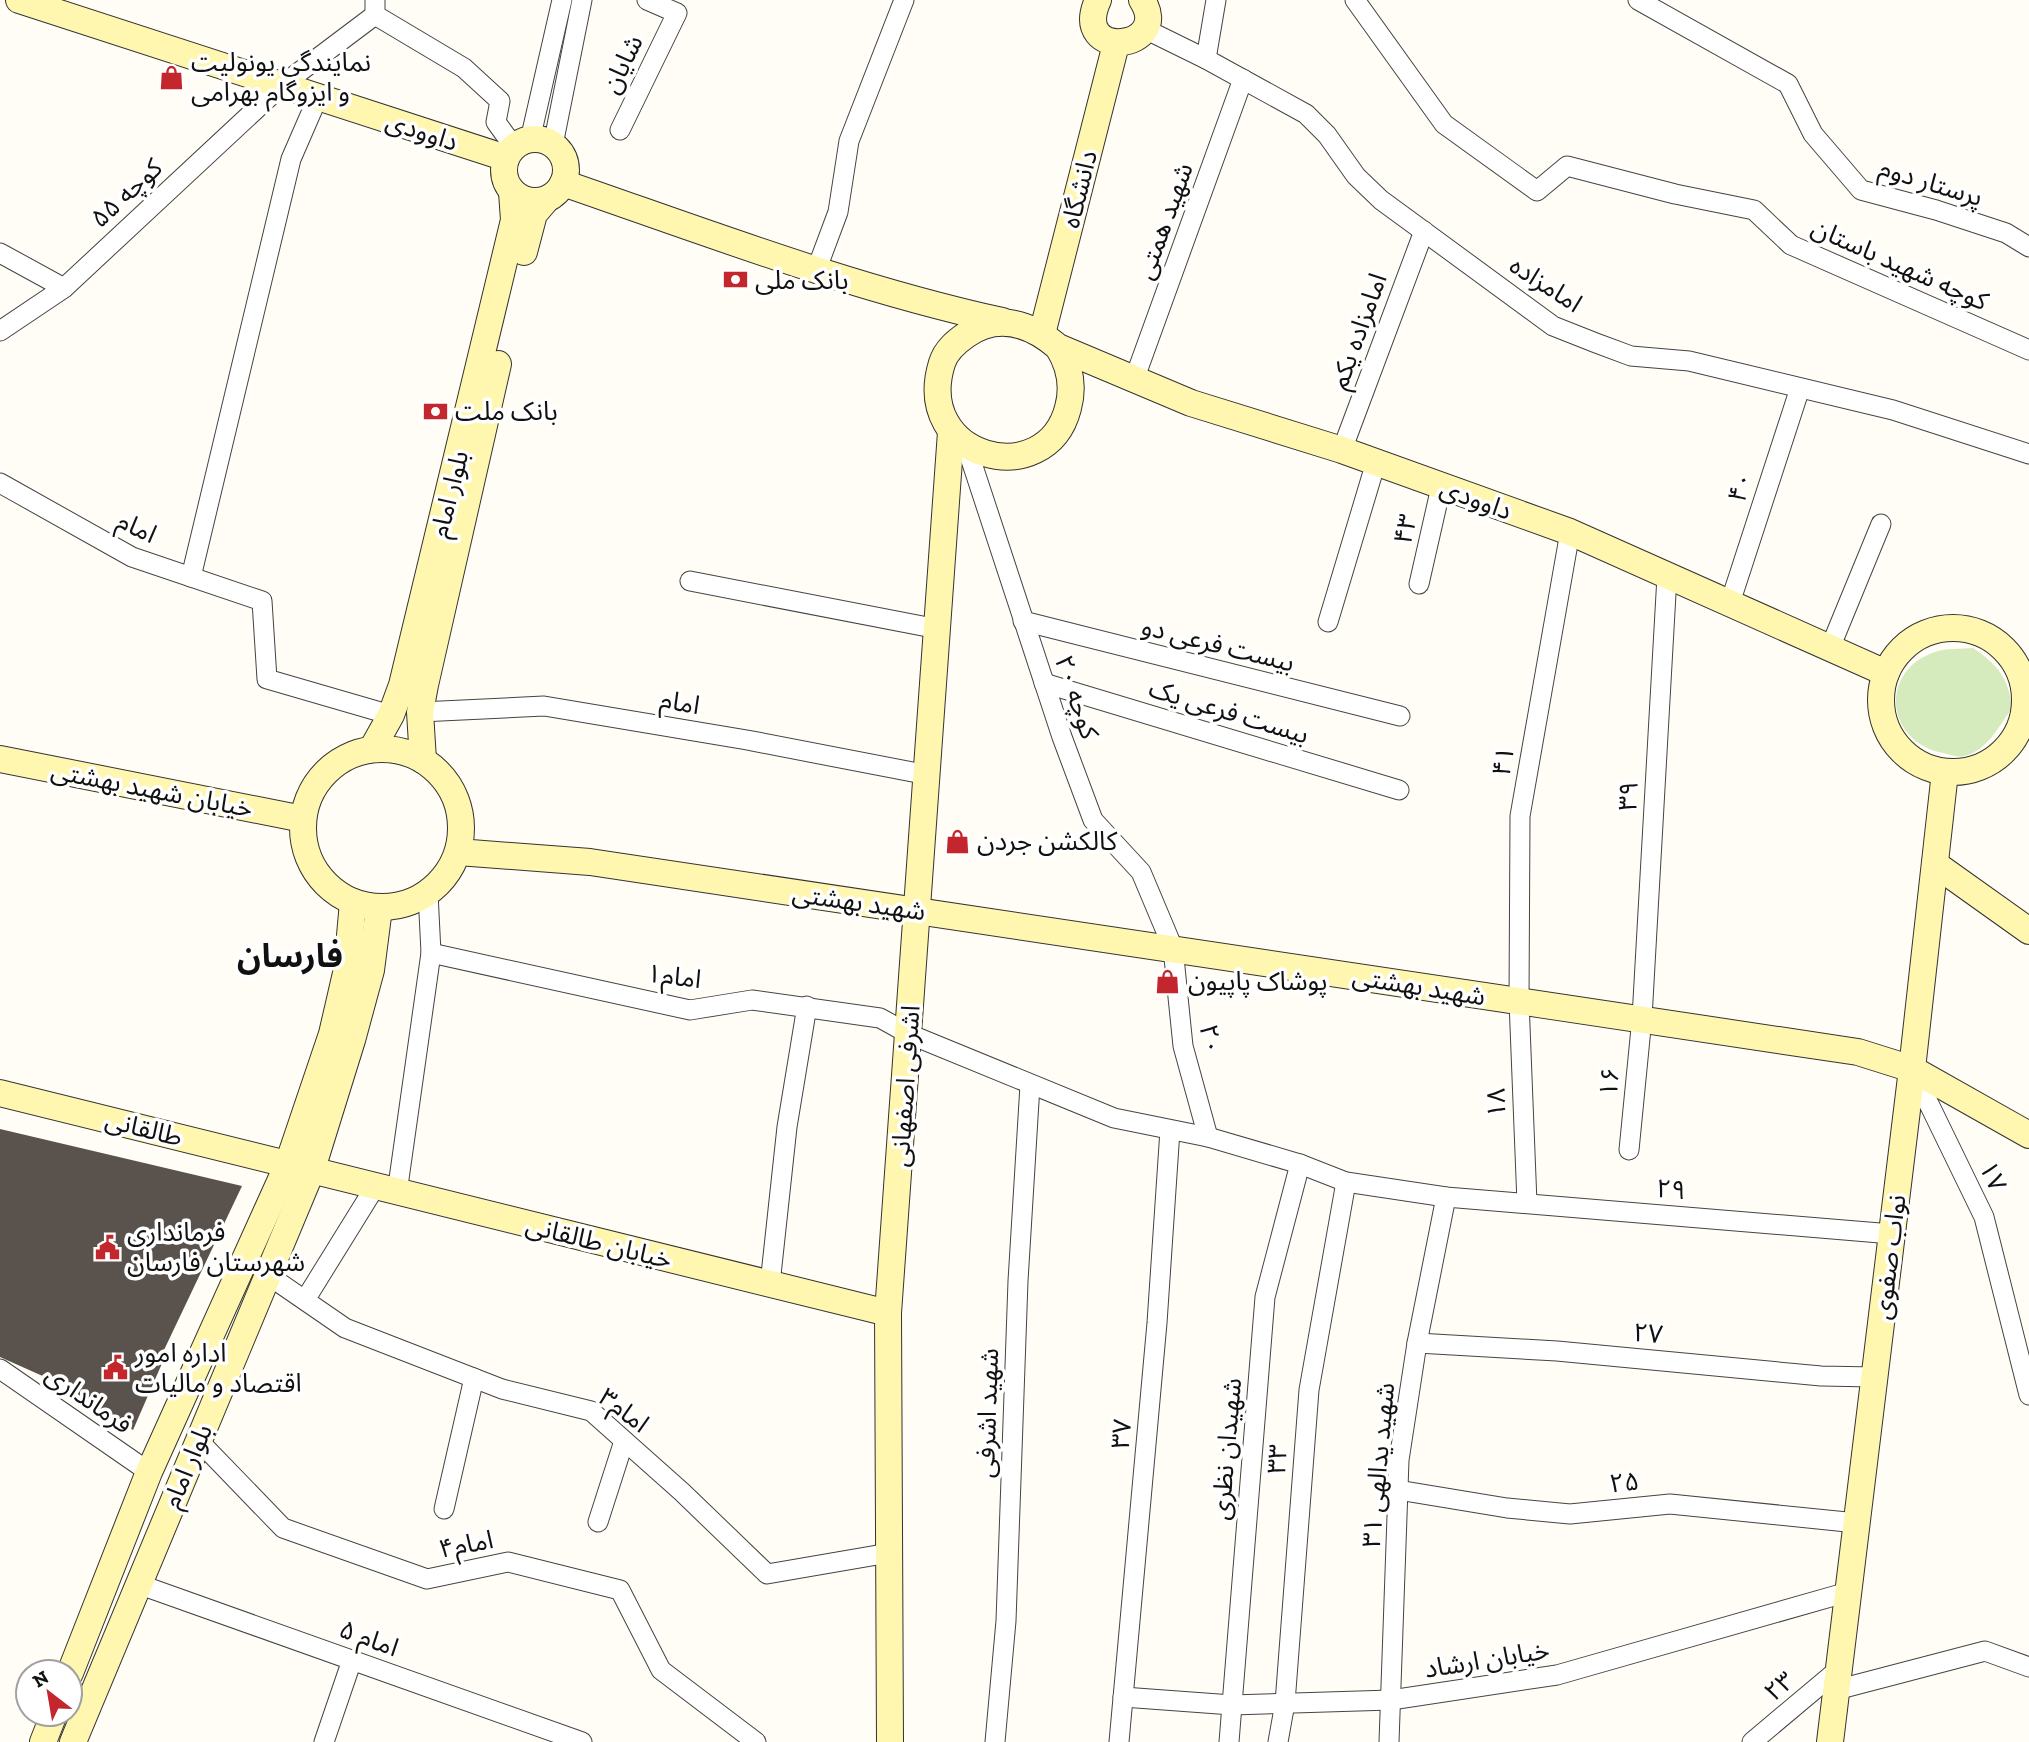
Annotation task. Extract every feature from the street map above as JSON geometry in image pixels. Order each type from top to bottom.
[{"type":"main road","name":"داوودی","points":[[19,0],[318,97],[526,147]]},
{"type":"main road","points":[[1098,0],[1093,10],[1093,22],[1097,32],[1105,40],[1116,44],[1128,43],[1138,38],[1145,29],[1148,16],[1142,0]]},
{"type":"main road","name":"دانشگاه","points":[[1050,340],[1116,44]]},
{"type":"main road","points":[[526,147],[560,153],[565,162],[566,173],[554,191],[534,202],[522,199],[512,192],[505,181],[504,170],[526,147]]},
{"type":"main road","points":[[554,191],[816,271],[948,309],[1007,322],[1050,340],[1067,362],[1071,382],[1065,419],[1055,435],[1040,447],[1021,456],[1001,457],[959,438],[942,417],[937,397],[943,360],[954,343],[988,323],[1007,322]]},
{"type":"main road","name":"بلوار امام","points":[[423,760],[420,712],[425,685],[530,229],[534,214],[554,191]]},
{"type":"main road","name":"بلوار امام","points":[[372,750],[391,715],[406,672],[511,234],[514,220],[512,192]]},
{"type":"main road","name":"داوودی","points":[[1050,340],[1134,380],[1191,403],[1342,450],[1570,532],[1886,673]]},
{"type":"main road","name":"اشرفی اصفهانی","points":[[890,1742],[888,1313],[938,629],[959,438]]},
{"type":"main road","points":[[1953,627],[1974,630],[2019,650],[2026,692],[2025,726],[2005,751],[1987,764],[1967,771],[1945,772],[1923,766],[1905,754],[1891,737],[1882,717],[1881,695],[1886,673],[1896,655],[1912,640],[1931,630],[1953,627]]},
{"type":"main road","points":[[372,750],[398,751],[423,760],[443,777],[456,800],[462,825],[458,852],[447,875],[428,893],[405,904],[379,908],[353,902],[331,889],[314,869],[304,845],[303,819],[310,794],[326,773],[347,757],[372,750]]},
{"type":"main road","name":"خیابان شهید بهشتی","points":[[0,759],[303,819]]},
{"type":"main road","name":"نواب صفوی","points":[[1830,1742],[1912,1069],[1945,772]]},
{"type":"main road","name":"شهید بهشتی","points":[[458,852],[590,862],[1858,1052],[1912,1069],[2029,1135]]},
{"type":"main road","points":[[1935,864],[2029,931]]},
{"type":"main road","name":"بلوار امام","points":[[73,1742],[268,1275],[299,1168],[332,1034],[346,969],[353,902]]},
{"type":"main road","name":"بلوار امام","points":[[76,1658],[149,1472],[299,1168],[352,1040],[371,970],[379,908]]},
{"type":"main road","name":"طالقانی","points":[[0,1093],[299,1168]]},
{"type":"main road","name":"خیابان طالقانی","points":[[299,1168],[888,1313]]},
{"type":"street","points":[[526,147],[562,0]]},
{"type":"street","points":[[526,147],[582,0]]},
{"type":"street","name":"شایان","points":[[620,130],[677,13],[647,0]]},
{"type":"street","points":[[816,271],[838,212],[849,141],[904,0]]},
{"type":"street","points":[[1206,59],[1216,0]]},
{"type":"street","name":"کوچه شهید باستان","points":[[1354,0],[1444,124],[1537,191],[1567,166],[1675,194],[1754,210],[1791,245],[2029,350]]},
{"type":"street","name":"پرستار دوم","points":[[1638,0],[1788,84],[1813,134],[1861,190],[1995,229],[2029,247]]},
{"type":"street","name":"کوچه ۵۵","points":[[5,322],[64,288],[282,85],[375,7]]},
{"type":"street","points":[[375,7],[464,68],[500,101],[496,122],[526,147]]},
{"type":"street","name":"امامزاده","points":[[1145,29],[1306,114],[1327,135],[1356,176],[1381,200],[1553,326],[1631,356],[1689,361],[1894,410],[2029,454]]},
{"type":"street","name":"شهید همتی","points":[[1134,380],[1243,79]]},
{"type":"street","points":[[191,577],[291,159],[318,97]]},
{"type":"street","name":"امامزاده یکم","points":[[1342,450],[1423,231]]},
{"type":"street","points":[[0,253],[64,288]]},
{"type":"street","name":"۴۰","points":[[1730,603],[1800,388]]},
{"type":"street","name":"کوچه ۲۰","points":[[959,438],[1093,820],[1141,872],[1173,948]]},
{"type":"street","points":[[1328,622],[1376,462]]},
{"type":"street","name":"امام","points":[[0,483],[132,557],[262,601],[267,679],[391,715]]},
{"type":"street","name":"۴۳","points":[[1419,584],[1441,486]]},
{"type":"street","points":[[1830,648],[1881,524]]},
{"type":"street","name":"۴۱","points":[[1519,1001],[1520,816],[1570,532]]},
{"type":"street","name":"۳۹","points":[[1642,1018],[1667,576]]},
{"type":"street","points":[[690,581],[938,629]]},
{"type":"street","name":"بیست فرعی دو","points":[[1023,621],[1400,716]]},
{"type":"street","name":"بیست فرعی یک","points":[[1044,683],[1399,790]]},
{"type":"street","name":"امام","points":[[420,712],[544,706],[747,740],[928,775]]},
{"type":"street","points":[[305,1300],[386,1190],[430,953],[428,893]]},
{"type":"street","name":"۲۰","points":[[1173,948],[1183,1046],[1208,1137]]},
{"type":"street","name":"امام۱","points":[[430,953],[690,1010],[752,1000],[880,1018],[909,1034],[1114,1118],[1170,1130]]},
{"type":"street","name":"۱۸","points":[[1519,1001],[1527,1203]]},
{"type":"street","points":[[770,1284],[787,1127],[807,1006]]},
{"type":"street","name":"۱۶","points":[[1629,1150],[1642,1018]]},
{"type":"street","name":"۱۷","points":[[1912,1069],[1984,1217],[2029,1395]]},
{"type":"street","name":"شهید اشرفی","points":[[995,1742],[1006,1621],[1017,1281],[1030,1085]]},
{"type":"street","name":"۲۹","points":[[1170,1130],[1208,1137],[1300,1164],[1346,1182],[1446,1196],[1892,1234]]},
{"type":"street","name":"۳۷","points":[[1119,1742],[1157,1323],[1170,1130]]},
{"type":"street","name":"شهیدان نظری","points":[[1229,1742],[1265,1297],[1300,1164]]},
{"type":"street","name":"۳۳","points":[[1278,1742],[1284,1703],[1309,1390],[1346,1182]]},
{"type":"street","name":"۳۱ شهید یدالهی","points":[[1389,1742],[1399,1460],[1446,1196]]},
{"type":"street","name":"امام۳","points":[[268,1275],[345,1328],[502,1389],[591,1410],[767,1574],[889,1553]]},
{"type":"street","name":"۲۷","points":[[1418,1343],[1557,1351],[1821,1376],[1874,1377]]},
{"type":"street","name":"فرمانداری","points":[[0,1369],[149,1472]]},
{"type":"street","points":[[444,1509],[474,1378]]},
{"type":"street","name":"امام۴","points":[[198,1440],[283,1528],[296,1533],[427,1579],[508,1562],[620,1590],[661,1670],[757,1742]]},
{"type":"street","points":[[598,1522],[624,1441]]},
{"type":"street","name":"۲۵","points":[[1398,1490],[1507,1508],[1570,1514],[1670,1504],[1857,1523]]},
{"type":"street","name":"امام ۵","points":[[138,1584],[579,1741]]},
{"type":"street","name":"خیابان ارشاد","points":[[1123,1697],[1231,1705],[1391,1700],[1557,1675],[1848,1592]]},
{"type":"street","points":[[1838,1680],[1985,1651],[2029,1667]]},
{"type":"street","points":[[324,1742],[352,1660]]},
{"type":"street","name":"۲۳","points":[[1752,1742],[1838,1680]]},
{"type":"green space","points":[[1973,648],[1995,666],[2005,680],[2012,708],[1992,737],[1972,753],[1956,756],[1924,746],[1910,735],[1900,721],[1896,706],[1897,689],[1904,674],[1917,661],[1935,652]]},
{"type":"building","name":"فرمانداری شهرستان فارسان","points":[[0,1129],[242,1186],[164,1350],[167,1352],[133,1430],[65,1386],[0,1357]]},
{"type":"place","name":"نمایندگی یونولیت و ایزوگام بهرامی","points":[[171,77]]},
{"type":"place","name":"بانک ملی","points":[[735,280]]},
{"type":"place","name":"بانک ملت","points":[[435,411]]},
{"type":"place","name":"کالکشن جردن","points":[[957,841]]},
{"type":"place","name":"پوشاک پاپیون","points":[[1168,981]]},
{"type":"place","name":"فرمانداری شهرستان فارسان","points":[[107,1247]]},
{"type":"place","name":"اداره امور اقتصاد و مالیات","points":[[115,1368]]},
{"type":"district","name":"فارسان","points":[[290,955]]}]
